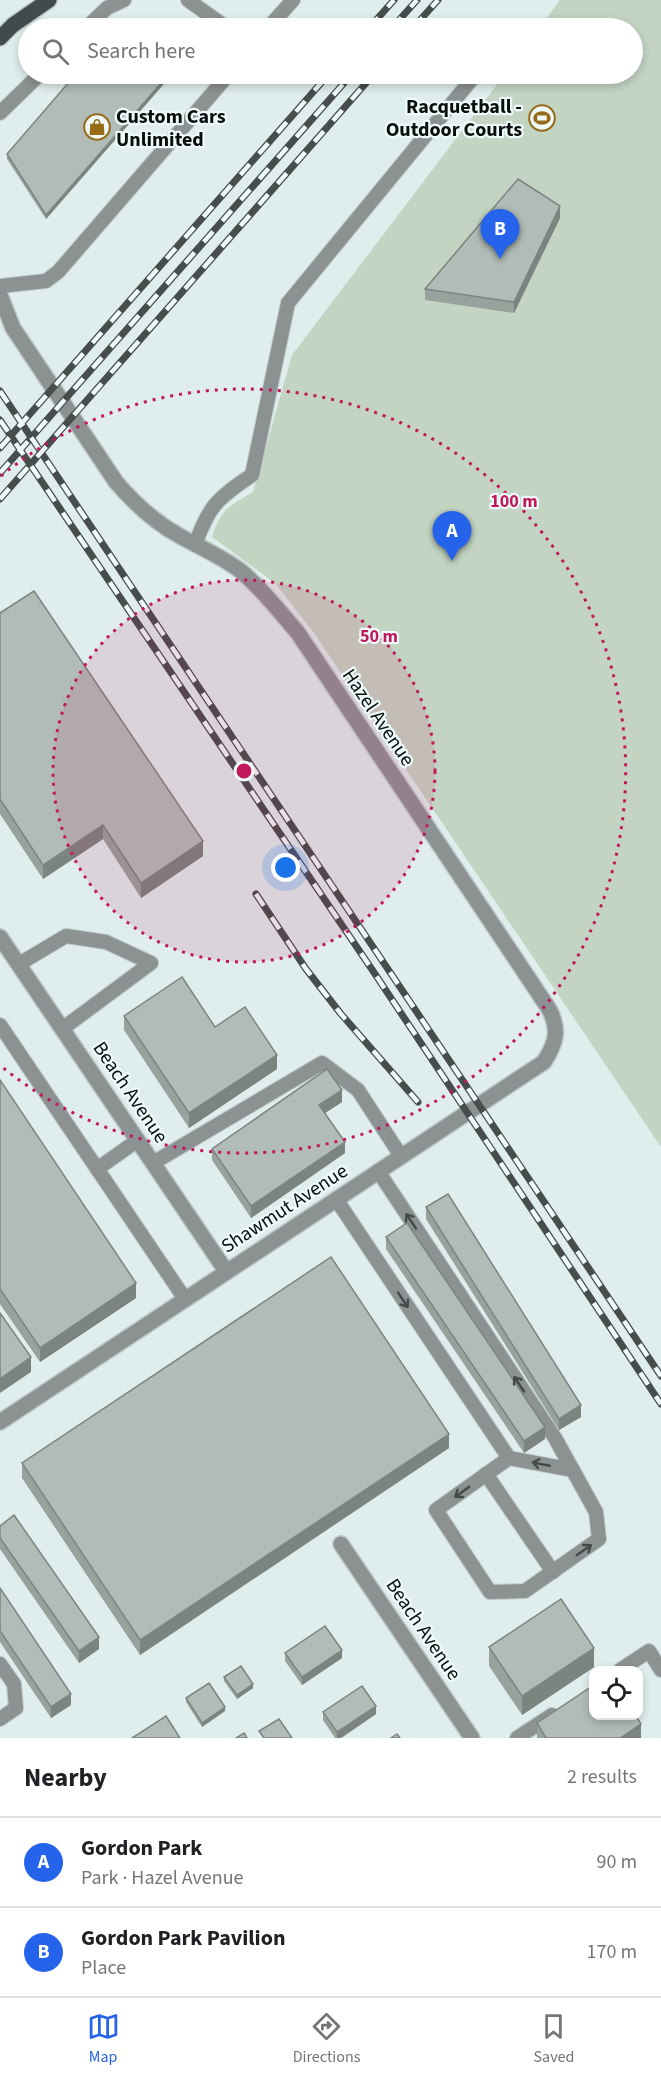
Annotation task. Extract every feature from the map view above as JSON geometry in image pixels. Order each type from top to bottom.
[{"type":"main road","points":[[23,18],[49,0]]},
{"type":"main road","points":[[0,38],[18,22]]},
{"type":"street","name":"Hazel Avenue","points":[[0,295],[13,328],[116,482],[131,499],[176,534],[241,572],[271,600],[297,633],[549,1009]]},
{"type":"street","name":"Beach Avenue","points":[[0,937],[226,1271]]},
{"type":"street","name":"Shawmut Avenue","points":[[0,1422],[544,1062],[552,1050],[556,1034],[556,1022],[549,1009]]},
{"type":"street","name":"Beach Avenue","points":[[341,1544],[472,1738]]},
{"type":"lane","points":[[96,18],[107,8],[124,0]]},
{"type":"lane","points":[[188,0],[213,18]]},
{"type":"lane","points":[[277,18],[293,0]]},
{"type":"lane","points":[[0,113],[30,84]]},
{"type":"lane","points":[[0,286],[46,281],[58,272],[220,84]]},
{"type":"lane","points":[[195,544],[204,520],[221,496],[252,475],[288,303],[469,84]]},
{"type":"lane","points":[[19,964],[66,936],[106,942],[151,963],[62,1029]]},
{"type":"lane","points":[[0,1025],[184,1299]]},
{"type":"lane","points":[[153,1163],[322,1063],[358,1090],[401,1156]]},
{"type":"lane","points":[[97,1169],[138,1140]]},
{"type":"lane","points":[[378,1172],[555,1438],[573,1470],[596,1512],[599,1539],[525,1591],[490,1592],[436,1510],[509,1458],[573,1470]]},
{"type":"lane","points":[[336,1199],[509,1458]]},
{"type":"lane","points":[[486,1474],[553,1572]]},
{"type":"lane","points":[[627,1666],[649,1651],[661,1670]]},
{"type":"lane","points":[[0,1664],[14,1684],[16,1708],[0,1719]]},
{"type":"lane","points":[[517,1738],[565,1707]]},
{"type":"green space","points":[[560,0],[661,0],[661,1147],[314,633],[276,584],[212,537],[222,515],[253,492],[292,355],[497,84],[643,84],[643,18],[546,18]]},
{"type":"building","points":[[67,84],[160,84],[46,215],[7,154]]},
{"type":"building","points":[[518,179],[560,206],[514,302],[425,289]]},
{"type":"building","points":[[34,591],[203,841],[141,883],[103,825],[43,865],[0,799],[0,613]]},
{"type":"building","points":[[182,977],[215,1027],[245,1007],[277,1055],[189,1113],[124,1016]]},
{"type":"building","points":[[327,1069],[342,1090],[319,1105],[345,1142],[251,1206],[212,1149]]},
{"type":"building","points":[[0,1080],[136,1283],[40,1348],[0,1289]]},
{"type":"building","points":[[448,1194],[581,1405],[559,1419],[426,1207]]},
{"type":"building","points":[[407,1223],[545,1427],[524,1441],[386,1237]]},
{"type":"building","points":[[331,1257],[449,1434],[140,1640],[22,1463]]},
{"type":"building","points":[[0,1313],[31,1357],[0,1379]]},
{"type":"building","points":[[14,1515],[99,1637],[79,1651],[0,1538],[0,1526]]},
{"type":"building","points":[[0,1588],[71,1694],[51,1707],[0,1631]]},
{"type":"building","points":[[561,1599],[594,1648],[522,1696],[489,1647]]},
{"type":"building","points":[[325,1626],[342,1650],[302,1677],[285,1653]]},
{"type":"building","points":[[241,1666],[253,1684],[237,1695],[224,1677]]},
{"type":"building","points":[[209,1683],[225,1707],[202,1723],[186,1698]]},
{"type":"building","points":[[362,1686],[376,1706],[337,1732],[323,1712]]},
{"type":"building","points":[[589,1688],[589,1720],[638,1720],[641,1724],[620,1738],[546,1738],[537,1723]]},
{"type":"building","points":[[166,1716],[180,1738],[132,1738]]},
{"type":"building","points":[[279,1719],[292,1738],[264,1738],[259,1731]]},
{"type":"building","points":[[244,1733],[247,1738],[236,1738]]},
{"type":"railway","points":[[378,18],[394,0]]},
{"type":"railway","points":[[401,18],[417,0]]},
{"type":"railway","points":[[422,18],[438,0]]},
{"type":"railway","points":[[0,448],[320,84]]},
{"type":"railway","points":[[0,473],[343,84]]},
{"type":"railway","points":[[0,499],[365,84]]},
{"type":"railway","points":[[0,391],[661,1376]]},
{"type":"railway","points":[[0,420],[371,968],[661,1404]]},
{"type":"railway","points":[[256,894],[306,969],[341,1014],[418,1102]]},
{"type":"place","name":"Racquetball - Outdoor Courts","points":[[542,118]]},
{"type":"place","name":"Custom Cars Unlimited","points":[[97,127]]},
{"type":"place","name":"Gordon Park Pavilion","points":[[500,259]]},
{"type":"place","name":"Gordon Park","points":[[452,561]]}]
